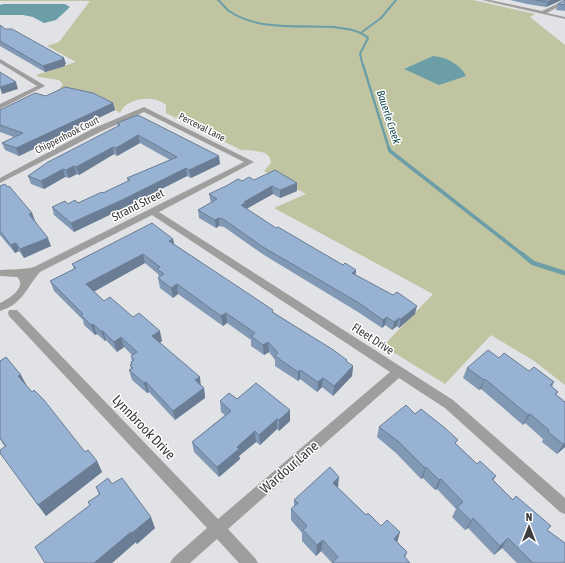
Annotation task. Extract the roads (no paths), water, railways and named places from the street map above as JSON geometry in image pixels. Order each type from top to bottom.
[{"type":"street","points":[[484,0],[565,18]]},
{"type":"street","points":[[543,13],[565,1]]},
{"type":"street","points":[[0,61],[42,86],[0,107]]},
{"type":"street","name":"Perceval Lane","points":[[144,109],[250,162]]},
{"type":"street","name":"Chippenhook Court","points":[[0,181],[95,131],[144,109]]},
{"type":"street","name":"Strand Street","points":[[17,299],[26,288],[22,278],[250,162]]},
{"type":"street","name":"Fleet Drive","points":[[153,212],[449,404],[565,507]]},
{"type":"street","points":[[0,273],[12,273],[22,278]]},
{"type":"street","points":[[0,308],[17,299]]},
{"type":"street","points":[[13,313],[17,299]]},
{"type":"street","name":"Lynnbrook Drive","points":[[0,308],[13,313],[250,563]]},
{"type":"street","name":"Wardour Lane","points":[[178,563],[399,371]]},
{"type":"water","points":[[65,4],[70,7],[56,20],[44,23],[33,17],[23,15],[0,15],[0,5]]},
{"type":"water","points":[[433,56],[452,62],[460,68],[466,76],[439,85],[404,69]]},
{"type":"waterway","name":"Bauerle Creek","points":[[218,0],[229,11],[253,22],[280,26],[334,27],[360,33],[368,38],[360,54],[363,66]]},
{"type":"waterway","points":[[362,32],[381,18],[396,0]]},
{"type":"waterway","name":"Bauerle Creek","points":[[363,65],[389,149]]},
{"type":"waterway","name":"Bauerle Creek","points":[[389,148],[390,151],[523,255]]},
{"type":"waterway","name":"Bauerle Creek","points":[[522,254],[533,263],[565,273]]}]
